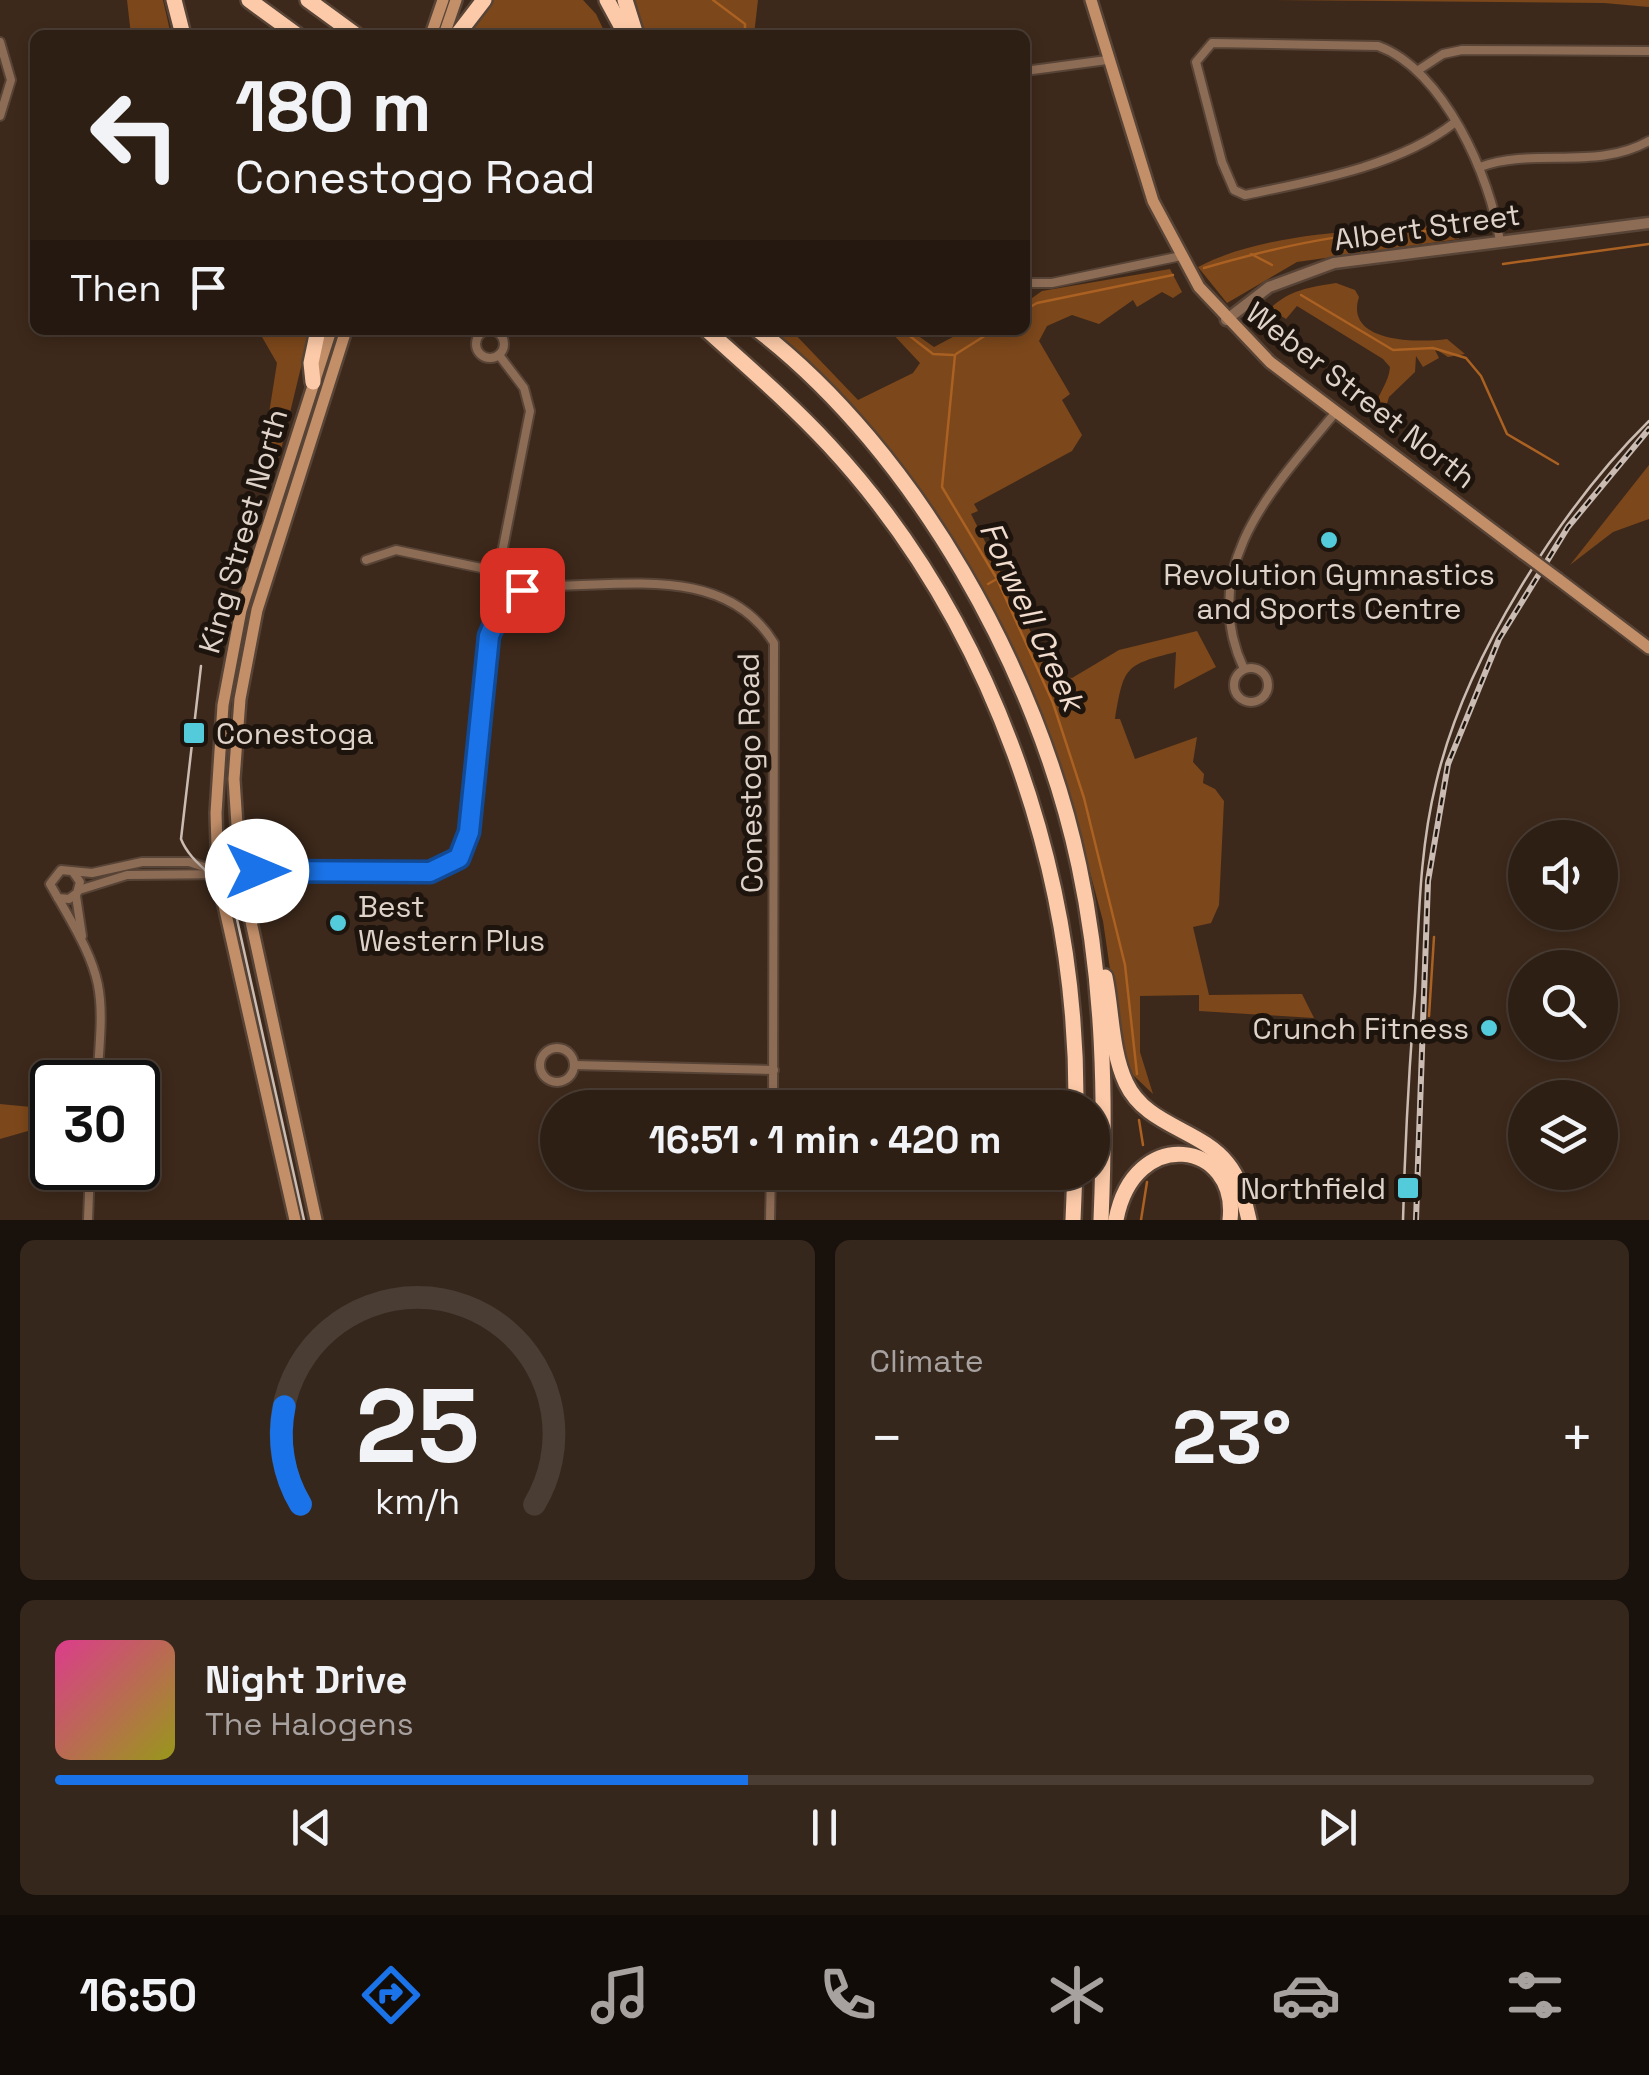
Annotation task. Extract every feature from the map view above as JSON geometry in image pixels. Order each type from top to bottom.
[{"type":"highway","points":[[174,0],[182,30]]},
{"type":"highway","points":[[249,0],[290,30]]},
{"type":"highway","points":[[308,0],[349,30]]},
{"type":"highway","points":[[462,30],[484,0]]},
{"type":"highway","points":[[607,0],[623,30]]},
{"type":"highway","points":[[625,0],[634,30]]},
{"type":"highway","points":[[313,382],[311,363],[317,335]]},
{"type":"highway","points":[[713,335],[775,391],[861,484],[919,566],[975,664],[1033,805],[1058,907],[1070,990],[1075,1090]]},
{"type":"highway","points":[[764,335],[799,362]]},
{"type":"highway","points":[[773,335],[901,481],[991,624],[1026,699],[1050,770],[1096,928],[1117,1056],[1126,1082],[1141,1104],[1162,1121],[1208,1147],[1229,1165],[1243,1193],[1249,1220]]},
{"type":"highway","points":[[1084,896],[1101,1028],[1101,1220]]},
{"type":"highway","points":[[1116,1220],[1128,1182],[1142,1165],[1161,1155],[1183,1154],[1204,1162],[1219,1175],[1227,1188],[1230,1220]]},
{"type":"highway","points":[[1072,1215],[1074,1190]]},
{"type":"main road","points":[[433,30],[443,0]]},
{"type":"main road","points":[[446,30],[456,0]]},
{"type":"main road","name":"Weber Street North","points":[[1092,0],[1152,201],[1181,256],[1226,320],[1334,413],[1649,648]]},
{"type":"main road","name":"King Street North","points":[[295,1220],[216,871],[223,705],[241,610],[329,335]]},
{"type":"main road","name":"King Street North","points":[[316,1220],[240,871],[235,739],[254,622],[344,335]]},
{"type":"main road","points":[[241,610],[254,622]]},
{"type":"street","points":[[0,42],[12,80],[0,116]]},
{"type":"street","points":[[1454,123],[1378,162],[1342,175],[1246,195],[1234,190],[1228,181],[1195,71],[1199,53],[1212,43],[1378,46],[1420,69],[1454,123],[1480,167],[1500,242]]},
{"type":"street","points":[[1420,69],[1443,54],[1462,50],[1649,51]]},
{"type":"street","points":[[1030,70],[1108,60]]},
{"type":"street","points":[[1480,167],[1516,157],[1617,155],[1649,141]]},
{"type":"street","name":"Albert Street","points":[[1226,320],[1270,288],[1303,272],[1393,254],[1649,223]]},
{"type":"street","points":[[1030,283],[1052,283],[1181,256]]},
{"type":"street","points":[[58,898],[69,899],[78,891],[114,876],[216,871],[430,872],[459,858],[469,832],[489,636],[502,606],[512,594],[500,572],[530,411],[524,388],[499,355]]},
{"type":"street","points":[[1244,668],[1227,620],[1231,566],[1279,484],[1334,413]]},
{"type":"street","points":[[366,560],[396,550],[500,572]]},
{"type":"street","name":"Conestogo Road","points":[[512,594],[546,586],[704,588],[747,608],[774,643],[773,1090]]},
{"type":"street","points":[[1244,668],[1260,670],[1267,680],[1266,693],[1256,701],[1242,700],[1234,690],[1235,677],[1244,668]]},
{"type":"street","points":[[83,940],[50,888],[52,877],[61,870],[92,873],[142,862],[189,862],[216,871]]},
{"type":"street","points":[[73,872],[78,891],[75,908],[102,992],[98,1060]]},
{"type":"street","points":[[559,1048],[570,1054],[574,1066],[570,1077],[559,1082],[547,1079],[540,1069],[547,1052],[559,1048]]},
{"type":"street","points":[[574,1066],[774,1070]]},
{"type":"street","points":[[88,1220],[89,1190]]},
{"type":"street","points":[[770,1220],[771,1190]]},
{"type":"shaded area","points":[[127,0],[163,0],[170,30],[130,30]]},
{"type":"shaded area","points":[[491,0],[583,0],[604,30],[473,30],[476,18]]},
{"type":"shaded area","points":[[632,0],[758,0],[755,30],[641,30]]},
{"type":"shaded area","points":[[1274,0],[1649,0],[1649,7],[1604,3]]},
{"type":"shaded area","points":[[1455,225],[1459,239],[1297,262],[1227,303],[1198,267],[1226,255],[1290,239]]},
{"type":"shaded area","points":[[1170,269],[1182,292],[1173,298],[1162,292],[1137,307],[1133,300],[1099,324],[1072,315],[1047,326],[1039,341],[1070,394],[1062,400],[1082,435],[1072,451],[974,504],[978,511],[971,514],[1050,670],[1048,675],[1072,678],[1119,650],[1197,631],[1216,667],[1174,689],[1176,652],[1136,665],[1121,688],[1115,719],[1120,719],[1135,759],[1197,737],[1193,762],[1204,774],[1203,783],[1215,789],[1224,801],[1219,905],[1211,923],[1193,927],[1209,995],[1302,994],[1314,1018],[1199,1011],[1199,995],[1140,996],[1140,1052],[1153,1094],[1133,1075],[1122,1051],[1103,921],[1067,786],[992,611],[847,406],[779,335],[796,335],[858,400],[913,373],[920,363],[894,335],[917,335],[934,347],[957,335],[1030,335],[1030,299],[1042,291]]},
{"type":"shaded area","points":[[1336,283],[1355,290],[1362,324],[1373,332],[1402,340],[1447,339],[1465,354],[1448,357],[1434,348],[1439,358],[1423,367],[1416,356],[1415,372],[1389,397],[1384,413],[1375,407],[1390,367],[1383,359],[1297,306],[1286,319],[1270,309],[1292,293]]},
{"type":"shaded area","points":[[261,335],[309,335],[279,458],[263,451],[277,363]]},
{"type":"shaded area","points":[[1649,465],[1649,519],[1613,532],[1570,565]]},
{"type":"shaded area","points":[[0,1104],[30,1107],[30,1130],[0,1139]]},
{"type":"waterway","name":"Forwell Creek","points":[[713,0],[745,24],[745,30]]},
{"type":"waterway","points":[[1204,268],[1333,238],[1399,231],[1465,234]]},
{"type":"waterway","points":[[1503,264],[1649,244]]},
{"type":"waterway","points":[[1251,254],[1272,265]]},
{"type":"waterway","points":[[1030,307],[1173,275]]},
{"type":"waterway","points":[[1301,295],[1393,350],[1433,348],[1466,358],[1481,376],[1507,434],[1558,464]]},
{"type":"waterway","name":"Forwell Creek","points":[[908,335],[933,354],[953,355]]},
{"type":"waterway","points":[[956,354],[986,335]]},
{"type":"waterway","name":"Forwell Creek","points":[[955,355],[942,487],[997,579],[1053,703],[1084,798],[1125,965],[1137,1074]]},
{"type":"waterway","points":[[988,584],[995,580]]},
{"type":"waterway","points":[[1429,1016],[1434,937]]},
{"type":"waterway","name":"Forwell Creek","points":[[1139,1120],[1143,1145]]},
{"type":"waterway","name":"Forwell Creek","points":[[1141,1220],[1147,1182]]},
{"type":"tram line","points":[[1403,1220],[1423,861],[1430,809],[1450,735],[1492,637],[1520,589],[1582,498],[1649,421]]},
{"type":"tram line","points":[[201,666],[181,839],[192,857],[223,887],[234,906],[304,1220]]},
{"type":"railway","points":[[1416,1220],[1428,881],[1448,764],[1499,639],[1568,527],[1649,429]]},
{"type":"place","name":"Revolution Gymnastics and Sports Centre","points":[[1329,540]]},
{"type":"place","name":"Conestoga","points":[[194,733]]},
{"type":"place","name":"Best Western Plus","points":[[338,923]]},
{"type":"place","name":"Crunch Fitness","points":[[1489,1028]]},
{"type":"place","name":"Northfield","points":[[1408,1188]]},
{"type":"route","points":[[257,871],[430,872],[450,866],[459,858],[469,832],[489,636],[502,606],[512,594],[522,590]]}]
